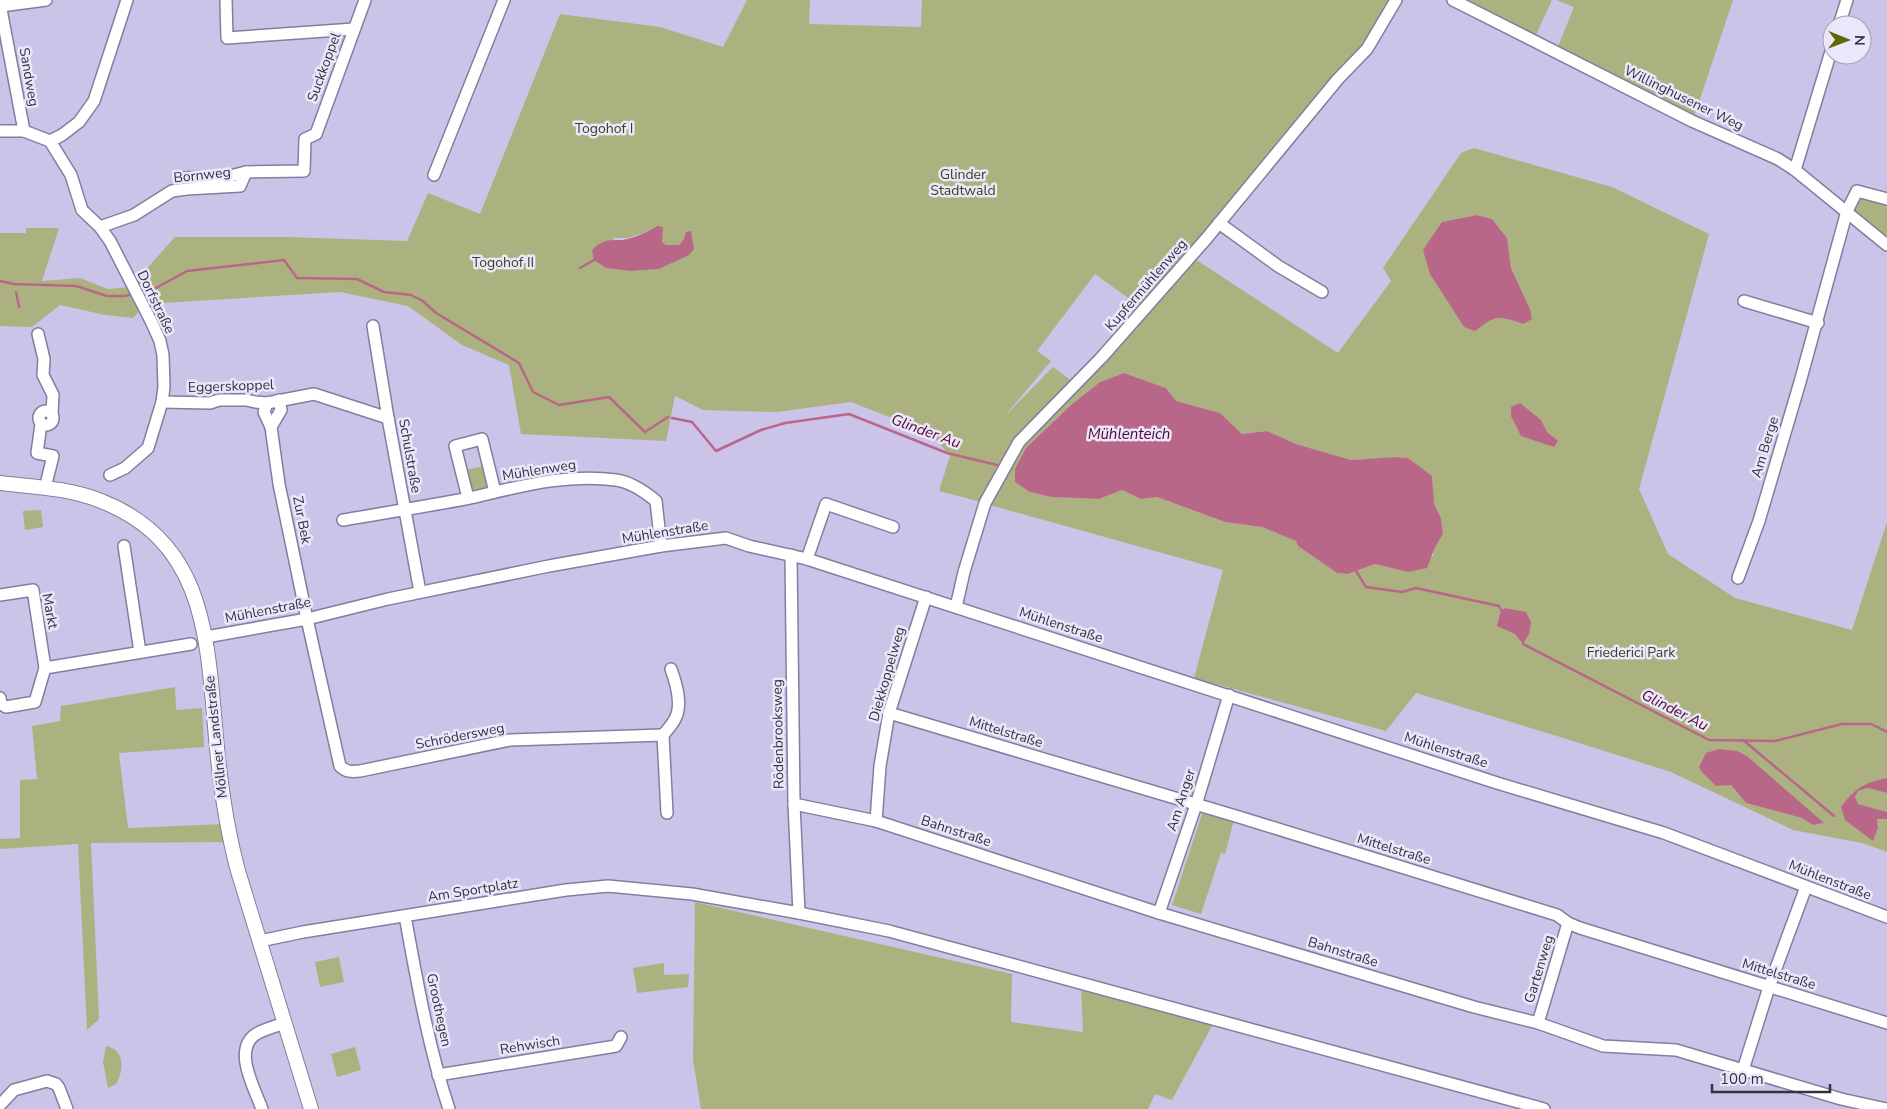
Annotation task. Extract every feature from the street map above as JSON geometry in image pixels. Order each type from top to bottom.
[{"type":"main road","name":"Möllner Landstraße","points":[[0,483],[45,488],[99,500],[128,514],[154,532],[174,555],[185,576],[197,604],[206,638],[225,816],[238,871],[311,1109]]},
{"type":"street","points":[[0,5],[46,0]]},
{"type":"street","points":[[0,131],[24,131],[50,141],[62,136],[79,122],[94,101],[127,0]]},
{"type":"street","points":[[226,0],[227,38],[354,29]]},
{"type":"street","name":"Suckkoppel","points":[[306,139],[316,134],[365,0]]},
{"type":"street","points":[[434,174],[504,0]]},
{"type":"street","name":"Kupfermühlenweg","points":[[956,607],[964,572],[985,503],[1019,442],[1102,357],[1219,223],[1338,79],[1367,48],[1396,0]]},
{"type":"street","name":"Willinghusener Weg","points":[[1454,0],[1692,121],[1778,159],[1847,211],[1887,245]]},
{"type":"street","points":[[1842,15],[1847,0]]},
{"type":"street","name":"Sandweg","points":[[0,5],[24,131]]},
{"type":"street","points":[[1795,170],[1827,65]]},
{"type":"street","name":"Bornweg","points":[[181,178],[224,182],[240,186],[246,172],[304,171],[306,139]]},
{"type":"street","name":"Dorfstraße","points":[[50,141],[71,175],[82,210],[100,227],[110,241],[151,321],[163,355],[162,402],[148,448],[125,468],[110,475]]},
{"type":"street","name":"Bornweg","points":[[100,227],[134,215],[172,191],[224,182]]},
{"type":"street","name":"Am Berge","points":[[1738,578],[1759,520],[1818,322],[1847,211],[1857,191],[1887,199]]},
{"type":"street","points":[[1219,223],[1278,266],[1322,292]]},
{"type":"street","points":[[1744,301],[1818,322]]},
{"type":"street","name":"Schulstraße","points":[[373,326],[420,592]]},
{"type":"street","points":[[38,334],[44,359],[43,375],[53,395],[53,418],[50,425],[45,426],[41,424],[37,453],[53,456],[45,488]]},
{"type":"street","name":"Eggerskoppel","points":[[162,402],[195,404],[219,400],[246,400],[267,403],[314,394],[388,418]]},
{"type":"street","points":[[271,427],[282,410],[278,400]]},
{"type":"street","name":"Zur Bek","points":[[267,403],[264,412],[271,427],[279,484],[307,619]]},
{"type":"street","name":"Mühlenweg","points":[[468,498],[455,446],[482,439],[495,492]]},
{"type":"street","name":"Mühlenweg","points":[[343,520],[468,498],[529,484],[573,478],[617,480],[640,488],[656,500],[661,546]]},
{"type":"street","points":[[807,559],[826,504],[893,527]]},
{"type":"street","name":"Mühlenstraße","points":[[206,638],[307,619],[420,592],[549,566],[661,546],[726,538],[748,546],[807,559],[1497,783],[1664,833],[1887,917]]},
{"type":"street","points":[[124,546],[140,652]]},
{"type":"street","name":"Rödenbrooksweg","points":[[791,555],[794,804],[799,913]]},
{"type":"street","name":"Markt","points":[[0,595],[33,590],[45,668],[35,702],[6,707],[1,704],[0,697]]},
{"type":"street","name":"Diekkoppelweg","points":[[876,820],[880,766],[889,713],[926,597]]},
{"type":"street","name":"Schrödersweg","points":[[307,619],[338,758],[340,766],[344,770],[351,772],[360,771],[510,740],[663,735]]},
{"type":"street","points":[[45,668],[191,644]]},
{"type":"street","points":[[667,812],[663,735],[676,718],[678,701],[676,683],[671,669]]},
{"type":"street","name":"Am Anger","points":[[1159,913],[1196,805],[1229,695]]},
{"type":"street","name":"Mittelstraße","points":[[889,713],[1196,805],[1239,816],[1557,915],[1568,923],[1887,1024]]},
{"type":"street","name":"Bahnstraße","points":[[794,804],[876,820],[1159,913],[1474,1007],[1538,1023],[1603,1046],[1676,1050],[1841,1100],[1886,1109]]},
{"type":"street","name":"Am Sportplatz","points":[[260,941],[303,932],[561,890],[619,886],[692,894],[799,913],[889,932],[1544,1109]]},
{"type":"street","points":[[1743,1070],[1769,987],[1806,887]]},
{"type":"street","name":"Groothegen","points":[[405,916],[421,1002],[438,1075],[449,1109]]},
{"type":"street","name":"Gartenweg","points":[[1538,1023],[1568,923]]},
{"type":"street","points":[[262,1109],[246,1063],[245,1050],[256,1034],[285,1023]]},
{"type":"street","name":"Rehwisch","points":[[438,1075],[616,1046],[621,1037]]},
{"type":"street","points":[[5,1109],[0,1103],[14,1090],[47,1081],[56,1084],[59,1088],[67,1109]]},
{"type":"green space","points":[[747,0],[810,0],[809,24],[921,27],[922,0],[1391,0],[1362,46],[1142,308],[1095,274],[1037,351],[1051,361],[1004,417],[1053,367],[1073,382],[1019,442],[985,503],[939,491],[950,456],[935,438],[910,425],[851,402],[777,412],[703,410],[675,396],[666,441],[521,434],[509,365],[462,345],[408,306],[340,292],[146,304],[135,282],[175,237],[287,237],[407,241],[428,193],[480,214],[560,14],[660,27],[723,47]],"holes":[[[652,230],[661,236],[662,242],[666,245],[679,245],[684,239],[686,232],[688,255],[659,269],[631,271],[613,238],[628,238]]]},
{"type":"green space","points":[[1465,0],[1552,0],[1535,37]]},
{"type":"green space","points":[[1556,0],[1733,0],[1693,120],[1557,49],[1574,7]]},
{"type":"green space","name":"Friederici Park","points":[[1474,148],[1612,187],[1709,234],[1639,489],[1668,554],[1735,598],[1852,630],[1887,522],[1887,778],[1874,781],[1852,793],[1872,841],[1878,828],[1877,819],[1887,819],[1887,852],[1862,843],[1793,830],[1671,772],[1416,693],[1386,731],[1194,678],[1223,570],[986,504],[1021,443],[1192,257],[1338,353],[1391,281],[1383,268],[1461,153]],"holes":[[[1477,215],[1492,219],[1507,238],[1511,268],[1530,309],[1523,324],[1504,317],[1489,320],[1442,222]],[[1124,373],[1166,388],[1176,401],[1220,413],[1242,434],[1267,431],[1296,444],[1351,460],[1408,458],[1432,491],[1434,504],[1441,518],[1443,534],[1435,545],[1433,556],[1408,572],[1375,564],[1348,574],[1337,573],[1298,546],[1297,541],[1262,527],[1225,522],[1157,497],[1141,499],[1122,490],[1099,499],[1051,497],[1030,492],[1026,448],[1071,405],[1100,382]],[[1505,608],[1525,612],[1523,644],[1515,634]],[[1731,785],[1823,823],[1813,825],[1802,818],[1746,803]]]},
{"type":"green space","points":[[1857,191],[1887,199],[1887,241],[1849,208]]},
{"type":"green space","points":[[26,228],[59,228],[42,281],[80,278],[108,289],[131,287],[142,308],[133,318],[105,315],[60,305],[32,327],[0,326],[0,233],[26,233]]},
{"type":"green space","points":[[488,465],[495,492],[468,498],[461,471]]},
{"type":"green space","points":[[41,510],[43,527],[25,530],[23,511]]},
{"type":"green space","points":[[175,687],[176,710],[202,708],[204,747],[119,753],[128,828],[225,824],[230,842],[91,843],[99,1019],[87,1030],[78,844],[0,849],[0,839],[20,838],[20,780],[37,779],[32,726],[60,721],[61,706]]},
{"type":"green space","points":[[1868,788],[1887,793],[1887,812],[1858,804],[1855,797],[1858,791]]},
{"type":"green space","points":[[1203,811],[1234,820],[1225,854],[1221,853],[1201,914],[1172,905]]},
{"type":"green space","points":[[695,902],[1012,974],[1011,1022],[1083,1032],[1081,988],[1213,1024],[1172,1100],[1155,1094],[1148,1109],[701,1109],[693,1060]]},
{"type":"green space","points":[[339,957],[344,982],[320,987],[315,962]]},
{"type":"green space","points":[[664,963],[664,975],[689,974],[688,987],[637,993],[633,968]]},
{"type":"green space","points":[[106,1046],[117,1051],[121,1061],[119,1079],[116,1084],[108,1088],[103,1062]]},
{"type":"green space","points":[[355,1047],[361,1070],[337,1077],[331,1054]]},
{"type":"water","points":[[1477,215],[1492,219],[1507,238],[1511,268],[1530,309],[1532,319],[1523,324],[1498,318],[1493,319],[1475,331],[1464,327],[1430,274],[1423,250],[1442,222]]},
{"type":"water","points":[[657,226],[663,227],[662,242],[666,245],[679,245],[684,239],[686,232],[691,231],[694,249],[689,255],[659,269],[631,271],[606,268],[594,260],[592,250],[602,242],[629,239]]},
{"type":"water","name":"Mühlenteich","points":[[1124,373],[1166,388],[1176,401],[1220,413],[1242,434],[1267,431],[1296,444],[1351,460],[1408,458],[1432,476],[1434,504],[1441,518],[1443,534],[1427,568],[1408,572],[1375,564],[1348,574],[1337,573],[1298,546],[1296,541],[1262,527],[1225,522],[1157,497],[1141,499],[1122,490],[1099,499],[1051,497],[1030,492],[1015,482],[1015,469],[1026,448],[1071,405],[1100,382]]},
{"type":"water","points":[[1520,403],[1541,420],[1547,432],[1558,441],[1554,447],[1521,436],[1511,416],[1511,407]]},
{"type":"water","points":[[1505,608],[1526,612],[1531,622],[1529,634],[1523,644],[1515,634],[1497,626],[1501,610]]},
{"type":"water","points":[[1719,749],[1737,751],[1747,756],[1824,823],[1813,825],[1802,818],[1746,803],[1731,785],[1716,786],[1699,767],[1706,753]]},
{"type":"water","points":[[1887,778],[1887,793],[1868,788],[1858,791],[1855,797],[1858,804],[1887,812],[1887,819],[1877,819],[1878,828],[1873,841],[1845,820],[1841,807],[1861,787]]},
{"type":"waterway","points":[[141,292],[154,289],[187,271],[284,260],[297,278],[357,279],[384,292],[411,295],[423,301],[436,313],[519,363],[533,392],[559,405],[609,397],[645,432],[668,417]]},
{"type":"waterway","points":[[580,268],[594,260]]},
{"type":"waterway","points":[[0,281],[14,284],[76,286],[107,296],[134,294]]},
{"type":"waterway","points":[[16,292],[19,307]]},
{"type":"waterway","points":[[672,418],[692,422],[716,451],[761,430],[785,423],[849,414],[947,453],[997,465]]},
{"type":"waterway","name":"Glinder Au","points":[[1356,571],[1366,587],[1402,592],[1416,588],[1499,606],[1501,610]]},
{"type":"waterway","name":"Glinder Au","points":[[1523,644],[1709,740],[1775,741],[1842,724],[1871,724],[1887,732]]},
{"type":"waterway","points":[[1743,740],[1834,816]]},
{"type":"park label","name":"Togohof I","points":[[604,128]]},
{"type":"park label","name":"Glinder Stadtwald","points":[[963,182]]},
{"type":"park label","name":"Togohof II","points":[[503,262]]}]
